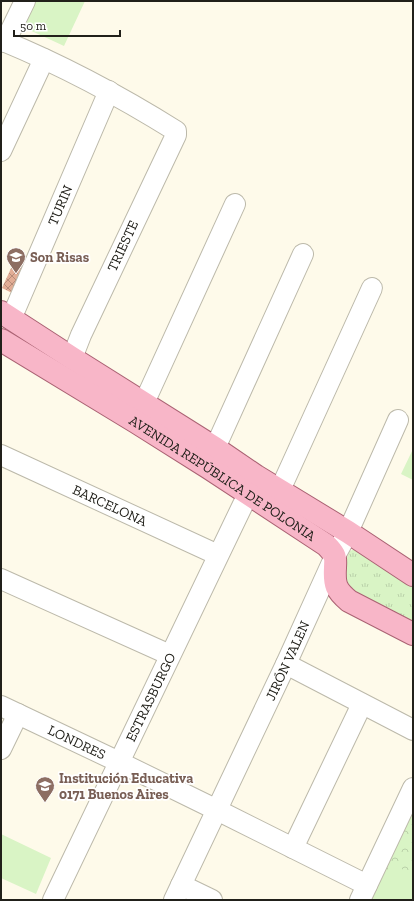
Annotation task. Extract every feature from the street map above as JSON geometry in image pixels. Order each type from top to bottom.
[{"type":"main road","name":"AVENIDA REPÚBLICA DE POLONIA","points":[[6,315],[215,448],[256,476],[348,532],[413,575]]},
{"type":"main road","name":"AVENIDA REPÚBLICA DE POLONIA","points":[[1,340],[136,422],[248,494],[326,545],[335,556]]},
{"type":"main road","points":[[335,556],[335,585],[341,595],[349,601],[413,634]]},
{"type":"street","points":[[25,1],[3,41],[44,59],[108,91]]},
{"type":"street","points":[[1,151],[44,59]]},
{"type":"street","name":"TRIESTE","points":[[72,358],[81,335],[176,135],[176,131],[108,91]]},
{"type":"street","name":"TURIN","points":[[6,315],[108,91]]},
{"type":"street","points":[[144,403],[235,204]]},
{"type":"street","points":[[215,448],[303,254]]},
{"type":"street","points":[[280,490],[372,288]]},
{"type":"street","name":"JIRÓN VALEN","points":[[178,892],[286,664],[335,556],[348,532],[398,420]]},
{"type":"street","name":"BARCELONA","points":[[1,455],[218,555]]},
{"type":"street","name":"ESTRASBURGO","points":[[52,900],[248,494]]},
{"type":"street","points":[[1,579],[170,656]]},
{"type":"street","points":[[286,664],[413,730]]},
{"type":"street","points":[[294,848],[362,704]]},
{"type":"street","points":[[1,749],[9,710]]},
{"type":"street","name":"LONDRES","points":[[9,710],[294,848],[364,893]]},
{"type":"street","points":[[364,893],[413,788]]},
{"type":"street","points":[[178,892],[212,900]]},
{"type":"green space","points":[[36,1],[85,1],[64,46],[23,27]]},
{"type":"green space","points":[[413,449],[413,480],[401,474]]},
{"type":"green space","points":[[355,549],[413,584],[413,631],[352,598],[340,572],[350,551]]},
{"type":"green space","points":[[413,805],[413,900],[366,900]]},
{"type":"green space","points":[[1,834],[51,858],[36,894],[1,878]]},
{"type":"green space","points":[[391,863],[413,875],[413,900],[380,900],[373,896]]},
{"type":"building","name":"Son Risas","points":[[18,253],[30,259],[14,294],[2,288]]},
{"type":"place","name":"Son Risas","points":[[16,274]]},
{"type":"place","name":"Institución Educativa 0171 Buenos Aires","points":[[45,803]]}]
